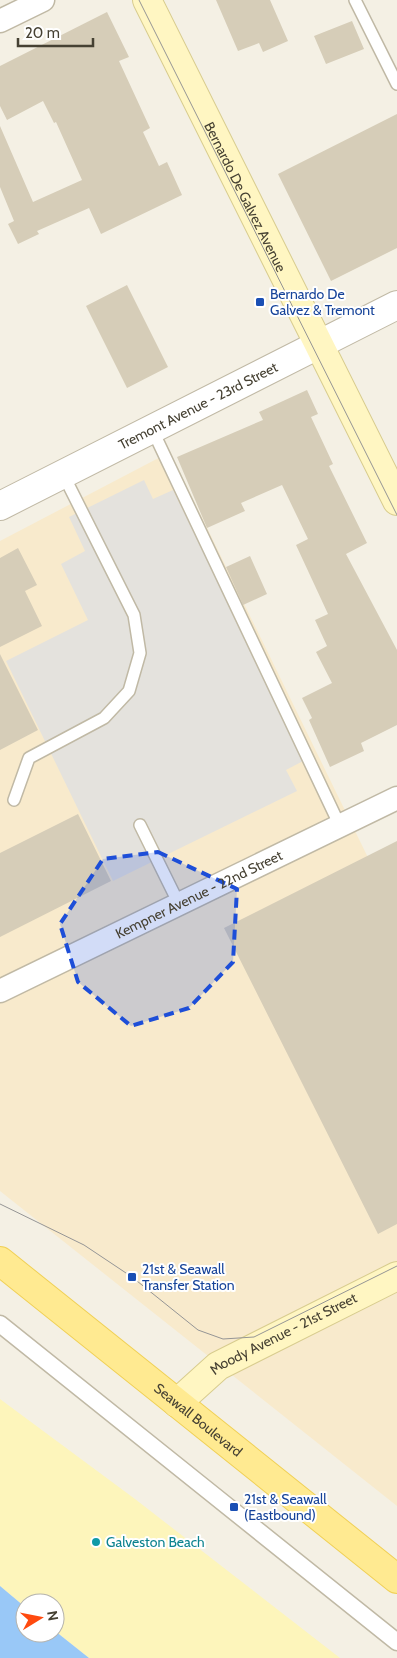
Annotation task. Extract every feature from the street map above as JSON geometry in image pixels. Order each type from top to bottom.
[{"type":"main road","name":"Bernardo De Galvez Avenue","points":[[147,0],[397,501]]},
{"type":"main road","name":"Seawall Boulevard","points":[[0,1261],[397,1579]]},
{"type":"main road","name":"Moody Avenue - 21st Street","points":[[177,1403],[218,1366],[397,1276]]},
{"type":"street","points":[[0,22],[43,0]]},
{"type":"street","name":"Tremont Avenue - 23rd Street","points":[[0,506],[397,305]]},
{"type":"street","name":"Kempner Avenue - 22nd Street","points":[[0,991],[397,798]]},
{"type":"street","points":[[0,1324],[397,1642]]},
{"type":"lane","points":[[354,0],[397,84]]},
{"type":"lane","points":[[152,429],[340,826]]},
{"type":"lane","points":[[14,800],[30,758],[104,718],[129,691],[140,653],[134,615],[63,474]]},
{"type":"lane","points":[[140,825],[179,904]]},
{"type":"highlighted area","points":[[158,852],[237,889],[233,962],[189,1008],[131,1026],[78,982],[60,924],[103,859]]},
{"type":"shaded area","points":[[170,452],[397,917],[397,1506],[0,1191],[0,541]]},
{"type":"shaded area","points":[[144,480],[153,499],[173,490],[305,760],[286,770],[297,791],[113,881],[6,661],[88,620],[61,564],[85,551],[69,517]]},
{"type":"sand","name":"Galveston Beach","points":[[0,1399],[135,1499],[340,1658],[89,1658],[65,1639],[65,1593],[15,1593],[15,1599],[0,1586]]},
{"type":"water","points":[[0,1586],[15,1599],[15,1643],[65,1643],[65,1639],[89,1658],[0,1658]]},
{"type":"building","points":[[216,0],[270,0],[288,41],[263,52],[259,43],[238,51]]},
{"type":"building","points":[[107,12],[129,57],[119,61],[150,128],[143,132],[159,166],[167,162],[182,195],[101,234],[89,208],[37,231],[39,234],[18,244],[8,224],[14,221],[0,187],[0,126],[33,202],[82,180],[56,122],[54,123],[43,101],[7,120],[0,106],[0,66]]},
{"type":"building","points":[[352,21],[364,49],[326,64],[314,36]]},
{"type":"building","points":[[397,114],[397,248],[331,281],[278,174]]},
{"type":"building","points":[[127,285],[168,367],[127,388],[86,306]]},
{"type":"building","points":[[307,390],[318,414],[311,417],[333,464],[329,466],[367,543],[346,554],[397,650],[397,725],[361,743],[364,751],[330,767],[309,720],[312,718],[302,698],[332,683],[316,652],[327,646],[315,620],[328,614],[296,545],[308,539],[282,485],[241,503],[245,511],[207,528],[177,457],[263,420],[259,412]]},
{"type":"building","points":[[18,548],[37,585],[25,591],[42,626],[0,647],[0,558]]},
{"type":"building","points":[[250,556],[267,594],[243,605],[226,567]]},
{"type":"building","points":[[0,654],[38,730],[0,750]]},
{"type":"building","points":[[78,814],[111,881],[0,937],[0,853]]},
{"type":"building","points":[[397,841],[397,1224],[378,1234],[224,928]]},
{"type":"tram line","points":[[139,0],[397,515]]},
{"type":"tram line","points":[[0,1204],[84,1245],[132,1277],[198,1330],[223,1339],[254,1337],[397,1266]]},
{"type":"place","name":"Bernardo De Galvez & Tremont","points":[[260,302]]},
{"type":"place","name":"21st & Seawall Transfer Station","points":[[132,1277]]},
{"type":"place","name":"21st & Seawall (Eastbound)","points":[[234,1507]]},
{"type":"place","name":"Galveston Beach","points":[[96,1542]]}]
